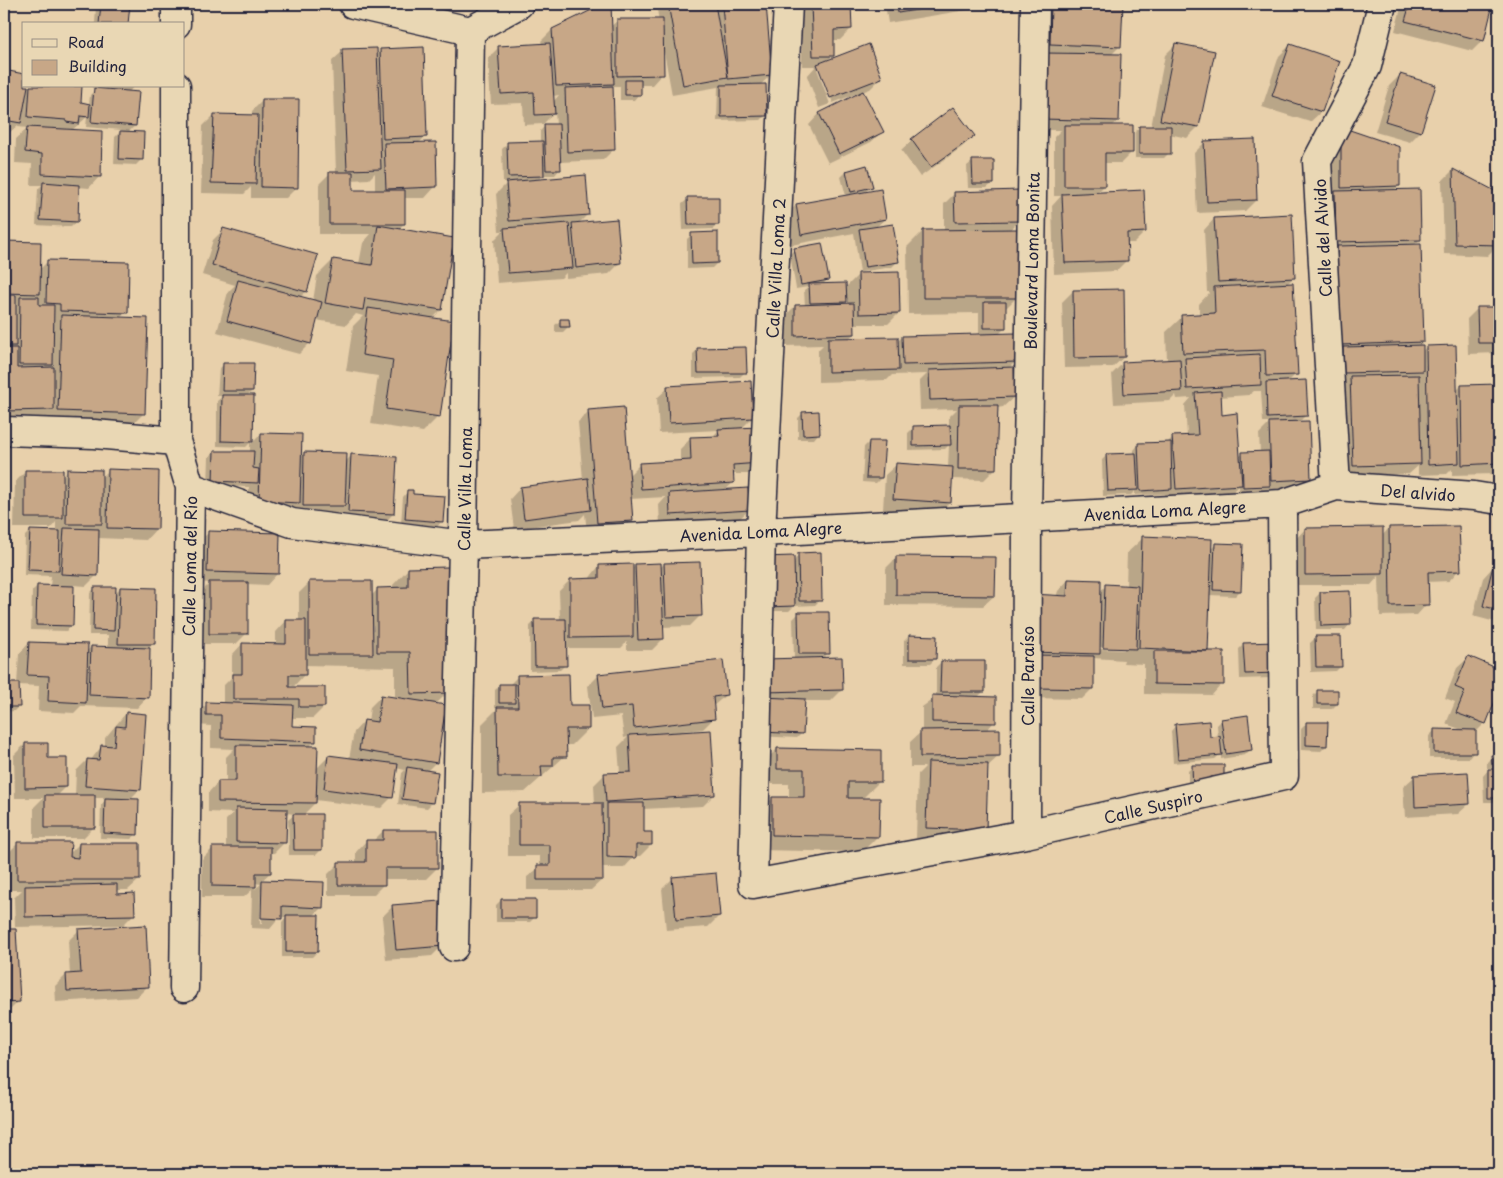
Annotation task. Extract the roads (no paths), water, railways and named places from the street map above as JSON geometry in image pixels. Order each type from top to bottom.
[{"type":"street","points":[[176,4],[176,22]]},
{"type":"street","points":[[353,4],[470,31],[519,4]]},
{"type":"street","name":"Calle Villa Loma 2","points":[[753,884],[761,532],[788,4]]},
{"type":"street","name":"Boulevard Loma Bonita","points":[[1028,518],[1035,4]]},
{"type":"street","name":"Calle del Alvido","points":[[1336,486],[1317,161],[1367,66],[1382,4]]},
{"type":"street","name":"Calle Villa Loma","points":[[454,947],[463,545],[470,31]]},
{"type":"street","name":"Calle Loma del Río","points":[[176,88],[176,441],[190,487],[184,988]]},
{"type":"street","points":[[4,431],[94,434],[176,441]]},
{"type":"street","name":"Avenida Loma Alegre","points":[[190,487],[292,523],[463,545],[761,532],[1282,504],[1336,486]]},
{"type":"street","name":"Del alvido","points":[[1336,486],[1474,496],[1499,500]]},
{"type":"street","name":"Calle Suspiro","points":[[753,884],[1026,834],[1284,776],[1282,504]]},
{"type":"street","name":"Calle Paraíso","points":[[1026,834],[1028,518]]}]
